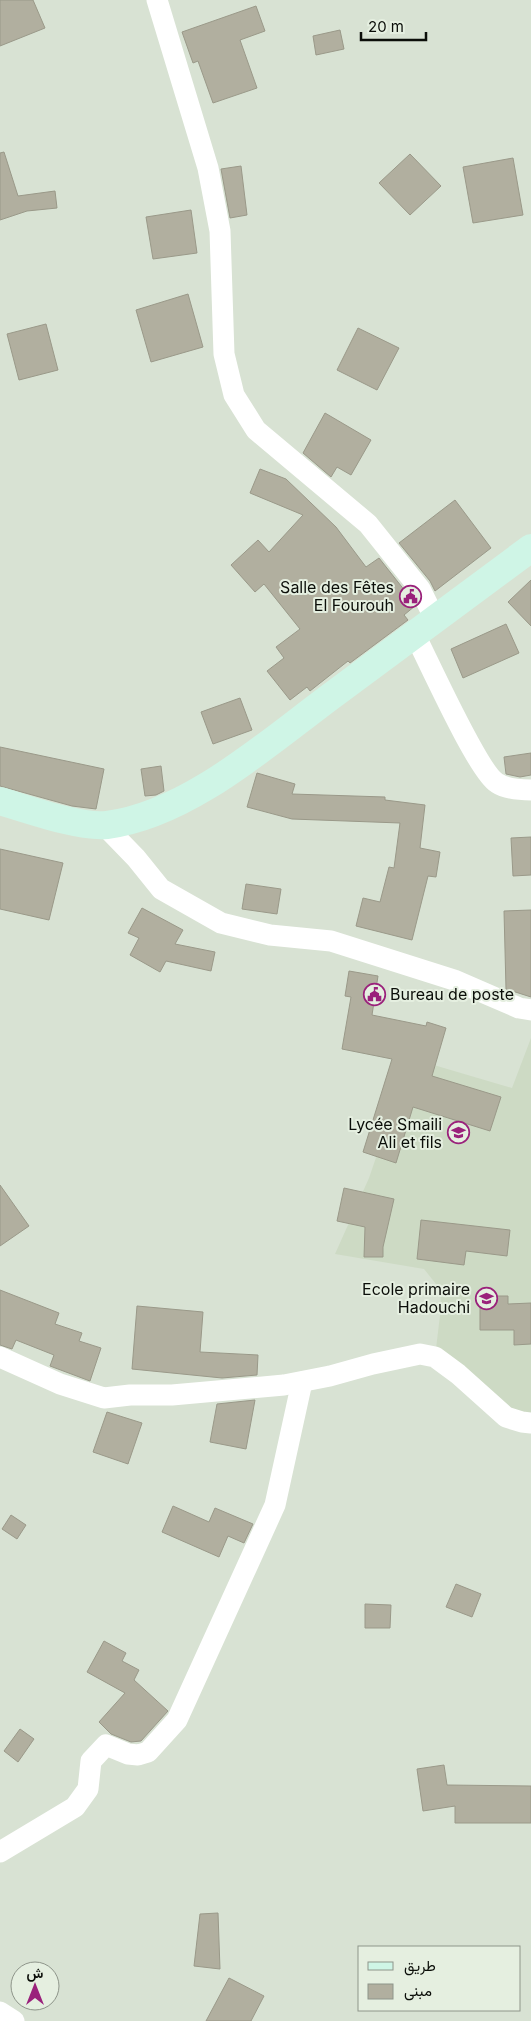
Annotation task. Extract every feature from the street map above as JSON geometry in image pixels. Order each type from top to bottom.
[{"type":"main road","points":[[0,801],[68,821],[104,825],[133,820],[158,812],[221,777],[531,548]]},
{"type":"street","points":[[157,0],[208,168],[220,231],[224,354],[234,395],[256,430],[368,524],[420,589],[425,627],[480,763],[496,783],[520,790],[531,790]]},
{"type":"street","points":[[104,825],[136,858],[161,889],[221,923],[270,935],[331,941],[454,980],[519,1008],[531,1010]]},
{"type":"street","points":[[0,1357],[60,1384],[104,1398],[130,1395],[192,1394],[302,1382],[420,1354],[435,1357],[506,1417],[531,1423]]},
{"type":"street","points":[[0,1852],[75,1807],[88,1788],[91,1761],[106,1745],[128,1754],[138,1755],[148,1752],[176,1720],[275,1506],[302,1382]]},
{"type":"street","points":[[0,2012],[14,2021]]},
{"type":"shaded area","points":[[531,1038],[531,1423],[435,1357],[441,1307],[440,1289],[424,1269],[335,1254],[369,1178],[410,1058],[512,1088]]},
{"type":"building","points":[[0,0],[33,0],[45,28],[0,46]]},
{"type":"building","points":[[256,6],[265,31],[240,40],[257,88],[213,103],[198,61],[193,63],[182,32]]},
{"type":"building","points":[[340,30],[344,49],[316,55],[313,36]]},
{"type":"building","points":[[4,152],[18,196],[55,191],[57,208],[27,211],[0,220],[0,153]]},
{"type":"building","points":[[410,154],[441,186],[410,215],[379,183]]},
{"type":"building","points":[[513,158],[523,215],[473,223],[463,167]]},
{"type":"building","points":[[241,166],[247,215],[230,218],[221,169]]},
{"type":"building","points":[[191,210],[197,253],[153,259],[146,217]]},
{"type":"building","points":[[188,294],[203,347],[151,362],[136,310]]},
{"type":"building","points":[[46,324],[58,370],[19,380],[7,334]]},
{"type":"building","points":[[358,328],[399,348],[377,390],[337,370]]},
{"type":"building","points":[[325,413],[371,440],[351,475],[337,467],[331,477],[303,453]]},
{"type":"building","points":[[260,469],[286,479],[336,527],[366,567],[379,558],[415,606],[404,615],[408,620],[350,663],[348,661],[310,691],[307,687],[290,700],[267,671],[284,658],[276,647],[300,629],[264,584],[255,592],[231,565],[258,540],[269,552],[303,515],[250,493]]},
{"type":"building","points":[[455,500],[491,548],[435,591],[430,581],[399,543]]},
{"type":"building","points":[[531,580],[531,626],[508,602]]},
{"type":"building","points":[[506,624],[519,653],[463,678],[451,649]]},
{"type":"building","points":[[240,698],[252,730],[213,744],[201,712]]},
{"type":"building","points":[[0,747],[104,769],[96,809],[72,806],[0,786]]},
{"type":"building","points":[[531,753],[531,775],[520,777],[506,774],[504,757]]},
{"type":"building","points":[[161,766],[164,791],[156,795],[145,796],[141,769]]},
{"type":"building","points":[[257,773],[295,784],[292,794],[385,797],[385,800],[425,805],[420,848],[440,852],[436,877],[428,876],[412,940],[356,926],[363,898],[380,902],[389,867],[394,868],[400,823],[292,819],[247,807]]},
{"type":"building","points":[[531,837],[531,875],[513,876],[511,838]]},
{"type":"building","points":[[0,849],[63,863],[49,920],[0,909]]},
{"type":"building","points":[[246,884],[281,889],[277,914],[242,909]]},
{"type":"building","points":[[142,908],[183,930],[175,944],[215,952],[211,971],[166,961],[160,972],[130,955],[139,938],[128,933]]},
{"type":"building","points":[[531,910],[531,997],[506,989],[504,911]]},
{"type":"building","points":[[349,971],[378,976],[372,1015],[426,1026],[427,1022],[446,1028],[432,1076],[501,1097],[490,1131],[413,1107],[396,1163],[363,1152],[392,1059],[342,1049],[351,997],[345,996]]},
{"type":"building","points":[[0,1185],[29,1226],[0,1246]]},
{"type":"building","points":[[344,1188],[394,1199],[383,1247],[383,1257],[364,1257],[365,1227],[337,1221]]},
{"type":"building","points":[[421,1220],[510,1230],[507,1256],[466,1251],[464,1265],[417,1259]]},
{"type":"building","points":[[0,1290],[59,1313],[55,1324],[82,1333],[79,1341],[101,1348],[90,1381],[50,1366],[54,1355],[16,1340],[12,1349],[0,1345]]},
{"type":"building","points":[[480,1296],[508,1296],[508,1304],[531,1303],[531,1344],[514,1345],[514,1330],[480,1330]]},
{"type":"building","points":[[137,1306],[203,1312],[200,1352],[258,1355],[257,1375],[222,1378],[132,1369]]},
{"type":"building","points":[[255,1400],[246,1449],[210,1442],[217,1404]]},
{"type":"building","points":[[107,1412],[142,1423],[128,1464],[93,1452]]},
{"type":"building","points":[[173,1506],[209,1522],[215,1508],[253,1524],[244,1543],[228,1536],[219,1557],[162,1532]]},
{"type":"building","points":[[11,1515],[26,1525],[17,1539],[2,1529]]},
{"type":"building","points":[[456,1584],[481,1594],[472,1617],[446,1607]]},
{"type":"building","points":[[365,1604],[391,1605],[390,1628],[365,1628]]},
{"type":"building","points":[[104,1641],[126,1653],[122,1661],[139,1670],[134,1680],[168,1711],[141,1741],[131,1742],[111,1734],[99,1722],[125,1693],[87,1672]]},
{"type":"building","points":[[20,1729],[34,1739],[18,1762],[4,1751]]},
{"type":"building","points":[[444,1765],[447,1785],[531,1786],[531,1823],[455,1823],[455,1806],[423,1811],[417,1769]]},
{"type":"building","points":[[218,1913],[220,1969],[194,1966],[200,1914]]},
{"type":"building","points":[[229,1978],[264,1996],[251,2021],[206,2021]]},
{"type":"place","name":"Salle des Fêtes El Fourouh","points":[[410,596]]},
{"type":"place","name":"Bureau de poste","points":[[374,994]]},
{"type":"place","name":"Lycée Smaili Ali et fils","points":[[458,1133]]},
{"type":"place","name":"Ecole primaire Hadouchi","points":[[486,1298]]}]
